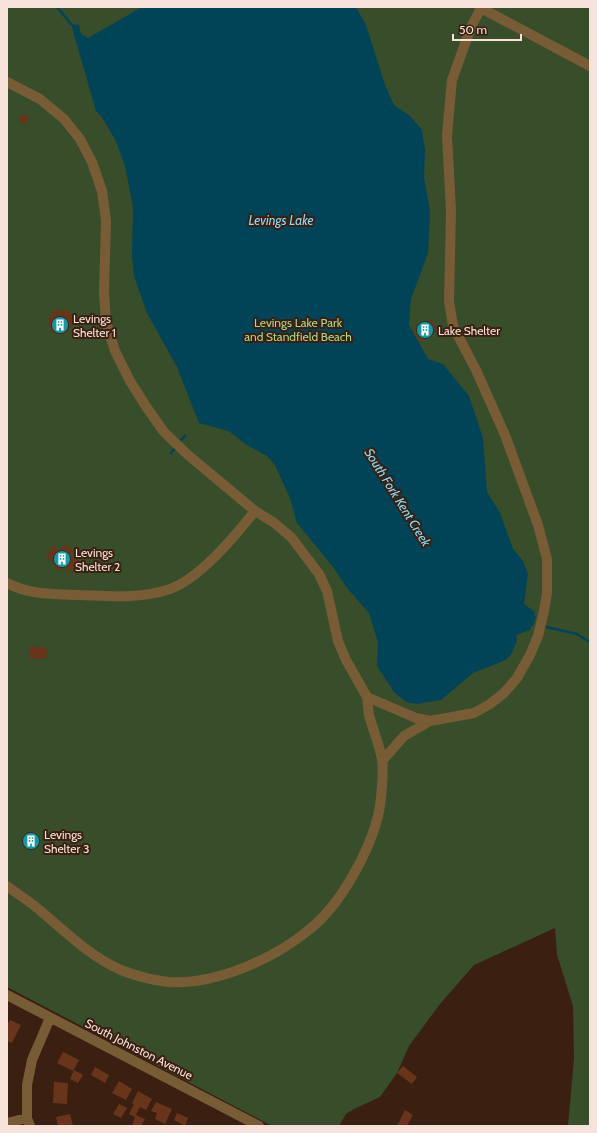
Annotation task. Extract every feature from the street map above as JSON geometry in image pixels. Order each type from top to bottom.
[{"type":"street","points":[[382,761],[404,736],[430,721],[474,713],[490,704],[504,693],[517,678],[530,655],[538,636],[547,593],[547,559],[538,525],[502,428],[476,370],[453,326],[448,301],[451,211],[447,135],[452,80],[480,7],[590,66]]},
{"type":"street","points":[[7,82],[40,98],[64,119],[80,139],[92,162],[102,191],[106,221],[104,292],[106,322],[115,352],[130,381],[164,432],[188,456],[255,511],[273,522],[290,537],[319,574],[327,591],[338,641],[346,660],[368,697],[369,714],[382,761],[381,791],[378,815],[371,839],[358,866],[342,892],[311,929],[260,960],[228,973],[199,980],[169,982],[143,978],[120,969],[84,949],[42,911],[7,886]]},
{"type":"street","points":[[7,583],[13,586],[45,594],[129,597],[168,590],[188,579],[213,559],[255,511]]},
{"type":"street","points":[[368,697],[416,718],[430,721]]},
{"type":"street","name":"South Johnston Avenue","points":[[7,995],[259,1126]]},
{"type":"street","points":[[7,1123],[28,1122],[27,1085],[32,1060],[50,1018]]},
{"type":"green space","name":"Levings Lake Park and Standfield Beach","points":[[7,7],[590,7],[590,1126],[568,1126],[574,1058],[573,1006],[557,955],[555,928],[474,965],[440,1004],[409,1046],[397,1073],[380,1097],[346,1114],[339,1126],[272,1126],[7,987]]},
{"type":"water","name":"Levings Lake","points":[[142,7],[356,7],[366,25],[385,85],[394,105],[410,116],[422,130],[425,150],[424,177],[430,211],[428,253],[411,299],[409,325],[428,359],[443,364],[469,396],[483,438],[487,492],[500,513],[513,549],[523,561],[528,574],[524,604],[535,612],[534,615],[536,617],[530,630],[516,635],[517,640],[512,653],[506,660],[473,673],[441,700],[417,704],[406,702],[394,692],[377,666],[378,642],[369,613],[347,588],[333,567],[297,523],[290,498],[275,465],[267,456],[245,444],[229,431],[199,423],[177,367],[147,313],[134,276],[132,256],[133,207],[125,166],[116,141],[101,116],[96,111],[71,24],[79,25],[81,34],[88,38]]},
{"type":"building","points":[[24,114],[29,119],[24,124],[19,119]]},
{"type":"building","name":"Levings Shelter 1","points":[[54,310],[68,310],[74,322],[66,334],[52,333],[47,321]]},
{"type":"building","name":"Lake Shelter","points":[[431,319],[438,330],[420,341],[413,330]]},
{"type":"building","name":"Levings Shelter 2","points":[[64,545],[73,549],[70,556],[79,560],[73,572],[63,567],[61,571],[53,567],[55,563],[46,558],[52,546],[61,551]]},
{"type":"building","points":[[30,646],[47,648],[46,659],[29,658]]},
{"type":"building","name":"Levings Shelter 3","points":[[33,833],[37,839],[36,846],[28,848],[24,842],[26,835]]},
{"type":"building","points":[[10,1020],[21,1025],[12,1043],[7,1041],[7,1025]]},
{"type":"building","points":[[63,1052],[79,1060],[73,1071],[57,1063]]},
{"type":"building","points":[[403,1066],[417,1077],[412,1084],[397,1073]]},
{"type":"building","points":[[95,1067],[109,1075],[105,1083],[91,1075]]},
{"type":"building","points":[[74,1070],[83,1075],[78,1083],[70,1079]]},
{"type":"building","points":[[119,1081],[132,1089],[126,1100],[112,1093]]},
{"type":"building","points":[[54,1082],[68,1083],[67,1104],[53,1103]]},
{"type":"building","points":[[138,1091],[152,1099],[146,1110],[140,1107],[136,1115],[145,1119],[141,1126],[132,1126],[135,1117],[129,1114],[134,1104],[132,1103]]},
{"type":"building","points":[[156,1102],[172,1109],[165,1124],[155,1119],[157,1113],[151,1111]]},
{"type":"building","points":[[119,1104],[127,1108],[121,1118],[113,1114]]},
{"type":"building","points":[[405,1110],[413,1115],[407,1126],[397,1126]]},
{"type":"building","points":[[177,1113],[188,1118],[185,1126],[174,1120]]},
{"type":"building","points":[[70,1114],[73,1126],[58,1126],[56,1117]]},
{"type":"waterway","points":[[57,7],[71,24]]},
{"type":"waterway","points":[[181,440],[185,436]]},
{"type":"waterway","points":[[171,453],[174,449]]},
{"type":"waterway","name":"South Fork Kent Creek","points":[[542,626],[577,634],[590,642]]},
{"type":"place","name":"Levings Shelter 1","points":[[60,325]]},
{"type":"place","name":"Lake Shelter","points":[[425,330]]},
{"type":"place","name":"Levings Shelter 2","points":[[62,559]]},
{"type":"place","name":"Levings Shelter 3","points":[[31,841]]}]
